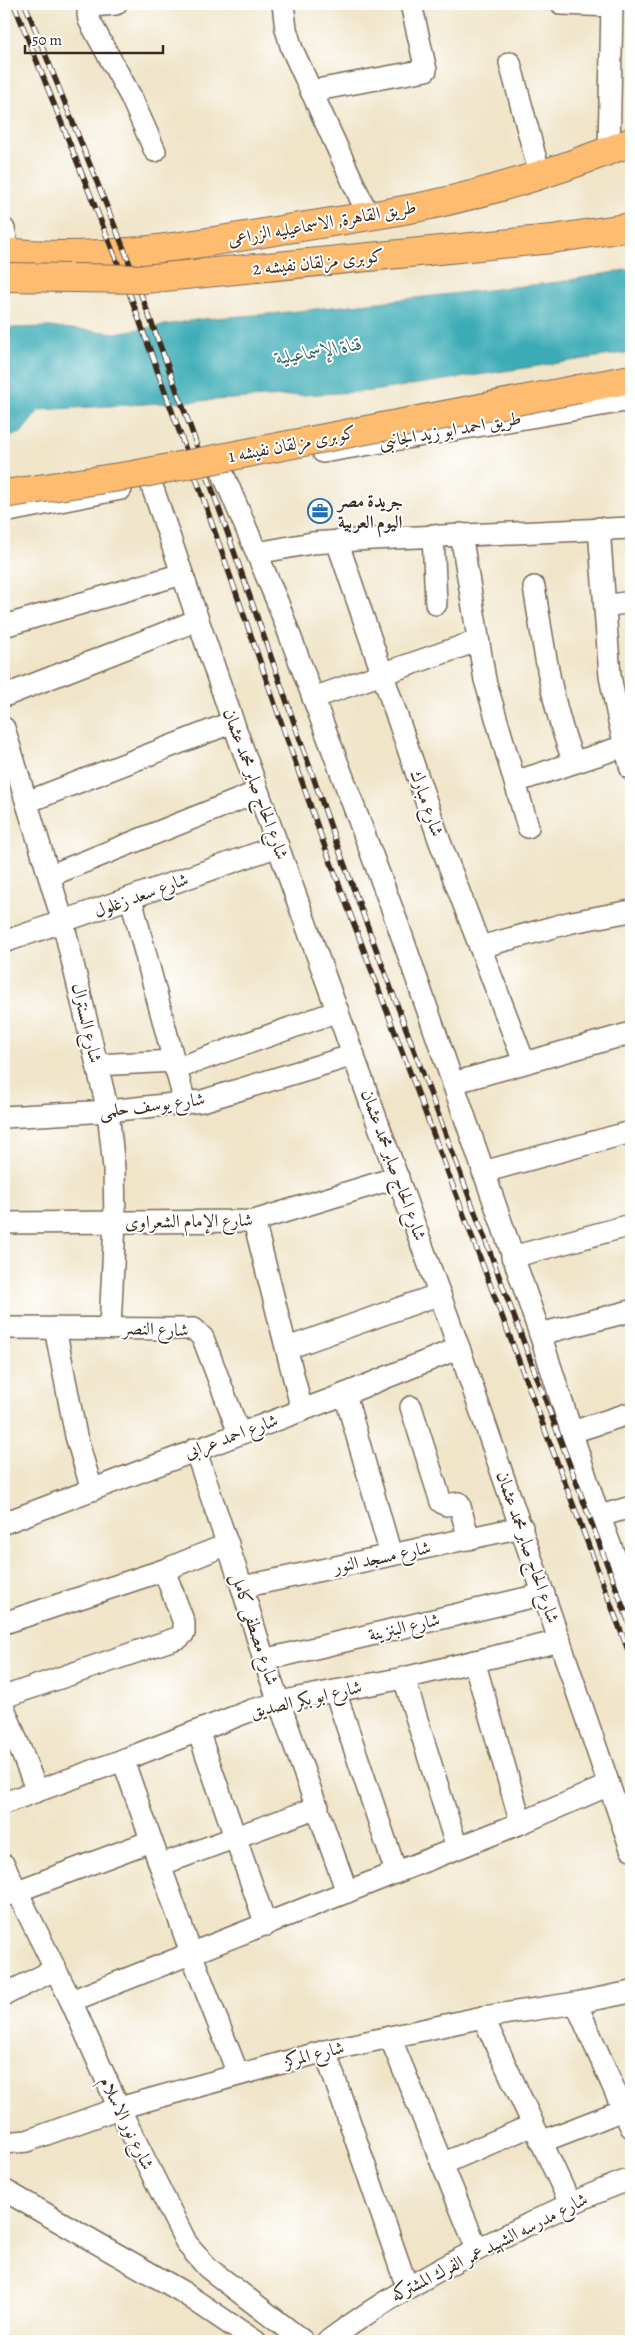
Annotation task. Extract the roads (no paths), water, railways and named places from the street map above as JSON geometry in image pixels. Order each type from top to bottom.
[{"type":"highway","name":"طريق القاهرة, الاسماعيليه الزراعى","points":[[5,253],[68,257],[126,254],[368,216],[429,205],[540,175],[620,146]]},
{"type":"highway","name":"كوبرى مزلقان نفيشه 2","points":[[5,253],[144,279],[552,239],[631,227]]},
{"type":"highway","name":"كوبرى مزلقان نفيشه 1","points":[[4,494],[133,475],[631,379]]},
{"type":"street","points":[[116,4],[96,5],[88,9],[88,14],[131,97],[155,151]]},
{"type":"street","points":[[283,4],[286,30],[292,49],[368,216]]},
{"type":"street","points":[[311,91],[424,72],[426,68],[411,4]]},
{"type":"street","points":[[562,4],[617,11],[620,146]]},
{"type":"street","points":[[510,63],[540,175]]},
{"type":"street","name":"طريق احمد ابو زيد الجانبى","points":[[4,512],[222,469],[631,400]]},
{"type":"street","points":[[222,469],[257,552],[397,922],[540,1334],[600,1516],[631,1599]]},
{"type":"street","name":"شارع الحاج صابر محمد عثمان","points":[[151,483],[232,722],[459,1348],[631,1848]]},
{"type":"street","points":[[599,528],[612,683],[628,745],[631,768]]},
{"type":"street","points":[[257,552],[337,541],[461,534],[631,528]]},
{"type":"street","points":[[461,534],[477,641],[492,706],[528,827]]},
{"type":"street","points":[[433,536],[436,604]]},
{"type":"street","name":"شارع مبارك","points":[[337,541],[440,842],[524,1062]]},
{"type":"street","points":[[4,626],[182,574]]},
{"type":"street","points":[[534,587],[553,697],[560,727],[574,762]]},
{"type":"street","points":[[605,606],[631,602]]},
{"type":"street","points":[[4,696],[198,620]]},
{"type":"street","points":[[313,698],[477,641]]},
{"type":"street","points":[[26,802],[232,722]]},
{"type":"street","name":"شارع السنترال","points":[[4,728],[9,762],[26,802],[63,922],[108,1111],[114,1168],[115,1222],[110,1328]]},
{"type":"street","points":[[515,782],[628,745]]},
{"type":"street","points":[[49,876],[258,792]]},
{"type":"street","name":"شارع سعد زغلول","points":[[4,942],[278,846]]},
{"type":"street","points":[[131,899],[185,1103]]},
{"type":"street","points":[[480,947],[572,922],[631,911]]},
{"type":"street","points":[[97,1065],[174,1065],[338,1011]]},
{"type":"street","points":[[453,1083],[631,1033]]},
{"type":"street","name":"شارع يوسف حلمى","points":[[4,1117],[108,1111],[202,1101],[354,1055]]},
{"type":"street","points":[[483,1172],[631,1132]]},
{"type":"street","name":"شارع الإمام الشعراوى","points":[[4,1223],[254,1222],[398,1177]]},
{"type":"street","points":[[254,1222],[288,1348],[302,1410]]},
{"type":"street","points":[[512,1257],[631,1225]]},
{"type":"street","points":[[288,1348],[440,1294]]},
{"type":"street","points":[[540,1334],[631,1310]]},
{"type":"street","name":"شارع النصر","points":[[4,1328],[188,1328],[200,1333],[239,1433]]},
{"type":"street","points":[[55,1328],[76,1436],[92,1490]]},
{"type":"street","name":"شارع احمد عرابى","points":[[4,1523],[195,1449],[345,1394],[459,1348]]},
{"type":"street","points":[[345,1394],[391,1555]]},
{"type":"street","points":[[411,1407],[442,1502],[446,1505],[459,1502],[469,1539]]},
{"type":"street","points":[[572,1432],[631,1413]]},
{"type":"street","name":"شارع مصطفى كامل","points":[[195,1449],[228,1544],[264,1660],[347,1892]]},
{"type":"street","points":[[600,1516],[631,1507]]},
{"type":"street","name":"شارع مسجد النور","points":[[242,1587],[522,1528]]},
{"type":"street","points":[[4,1624],[164,1570],[228,1544]]},
{"type":"street","points":[[4,1697],[180,1637],[184,1633],[184,1623],[164,1570]]},
{"type":"street","name":"شارع البنزينة","points":[[264,1660],[544,1594]]},
{"type":"street","name":"شارع ابو بكر الصديق","points":[[4,1803],[123,1760],[252,1710],[280,1702],[404,1678],[560,1641]]},
{"type":"street","points":[[474,1662],[521,1822]]},
{"type":"street","points":[[404,1678],[457,1848]]},
{"type":"street","points":[[335,1691],[396,1872]]},
{"type":"street","points":[[4,1708],[36,1790]]},
{"type":"street","points":[[198,1731],[234,1838],[266,1924]]},
{"type":"street","points":[[123,1760],[191,1953],[238,2074]]},
{"type":"street","points":[[70,2001],[457,1848],[609,1785]]},
{"type":"street","points":[[160,1865],[318,1807]]},
{"type":"street","points":[[10,1892],[151,1841]]},
{"type":"street","name":"شارع نور الاسلام","points":[[4,1865],[10,1892],[70,2001],[119,2108],[193,2253],[208,2268],[302,2341]]},
{"type":"street","points":[[4,1995],[54,1970]]},
{"type":"street","name":"شارع المركز","points":[[4,2143],[27,2141],[119,2108],[325,2051],[483,2017],[576,2003],[631,1992]]},
{"type":"street","points":[[442,2164],[537,2133],[627,2119],[576,2003]]},
{"type":"street","points":[[483,2017],[570,2203]]},
{"type":"street","points":[[390,2037],[477,2249]]},
{"type":"street","points":[[325,2051],[407,2287]]},
{"type":"street","name":"شارع مدرسه الشهيد عمر الفرك المشتركه","points":[[328,2341],[407,2287],[477,2249],[570,2203],[631,2179]]},
{"type":"street","points":[[4,2190],[181,2291],[255,2341]]},
{"type":"water","name":"قناة الإسماعيلية","points":[[631,269],[631,352],[372,391],[39,410],[21,433],[4,438],[4,328],[50,327],[115,333],[203,319],[279,313],[559,282]]},
{"type":"railway","points":[[14,4],[128,289],[322,839],[631,1658]]},
{"type":"railway","points":[[25,4],[126,254],[190,426],[336,842],[631,1628]]},
{"type":"place","name":"جريدة مصر اليوم العربية","points":[[320,511]]}]
